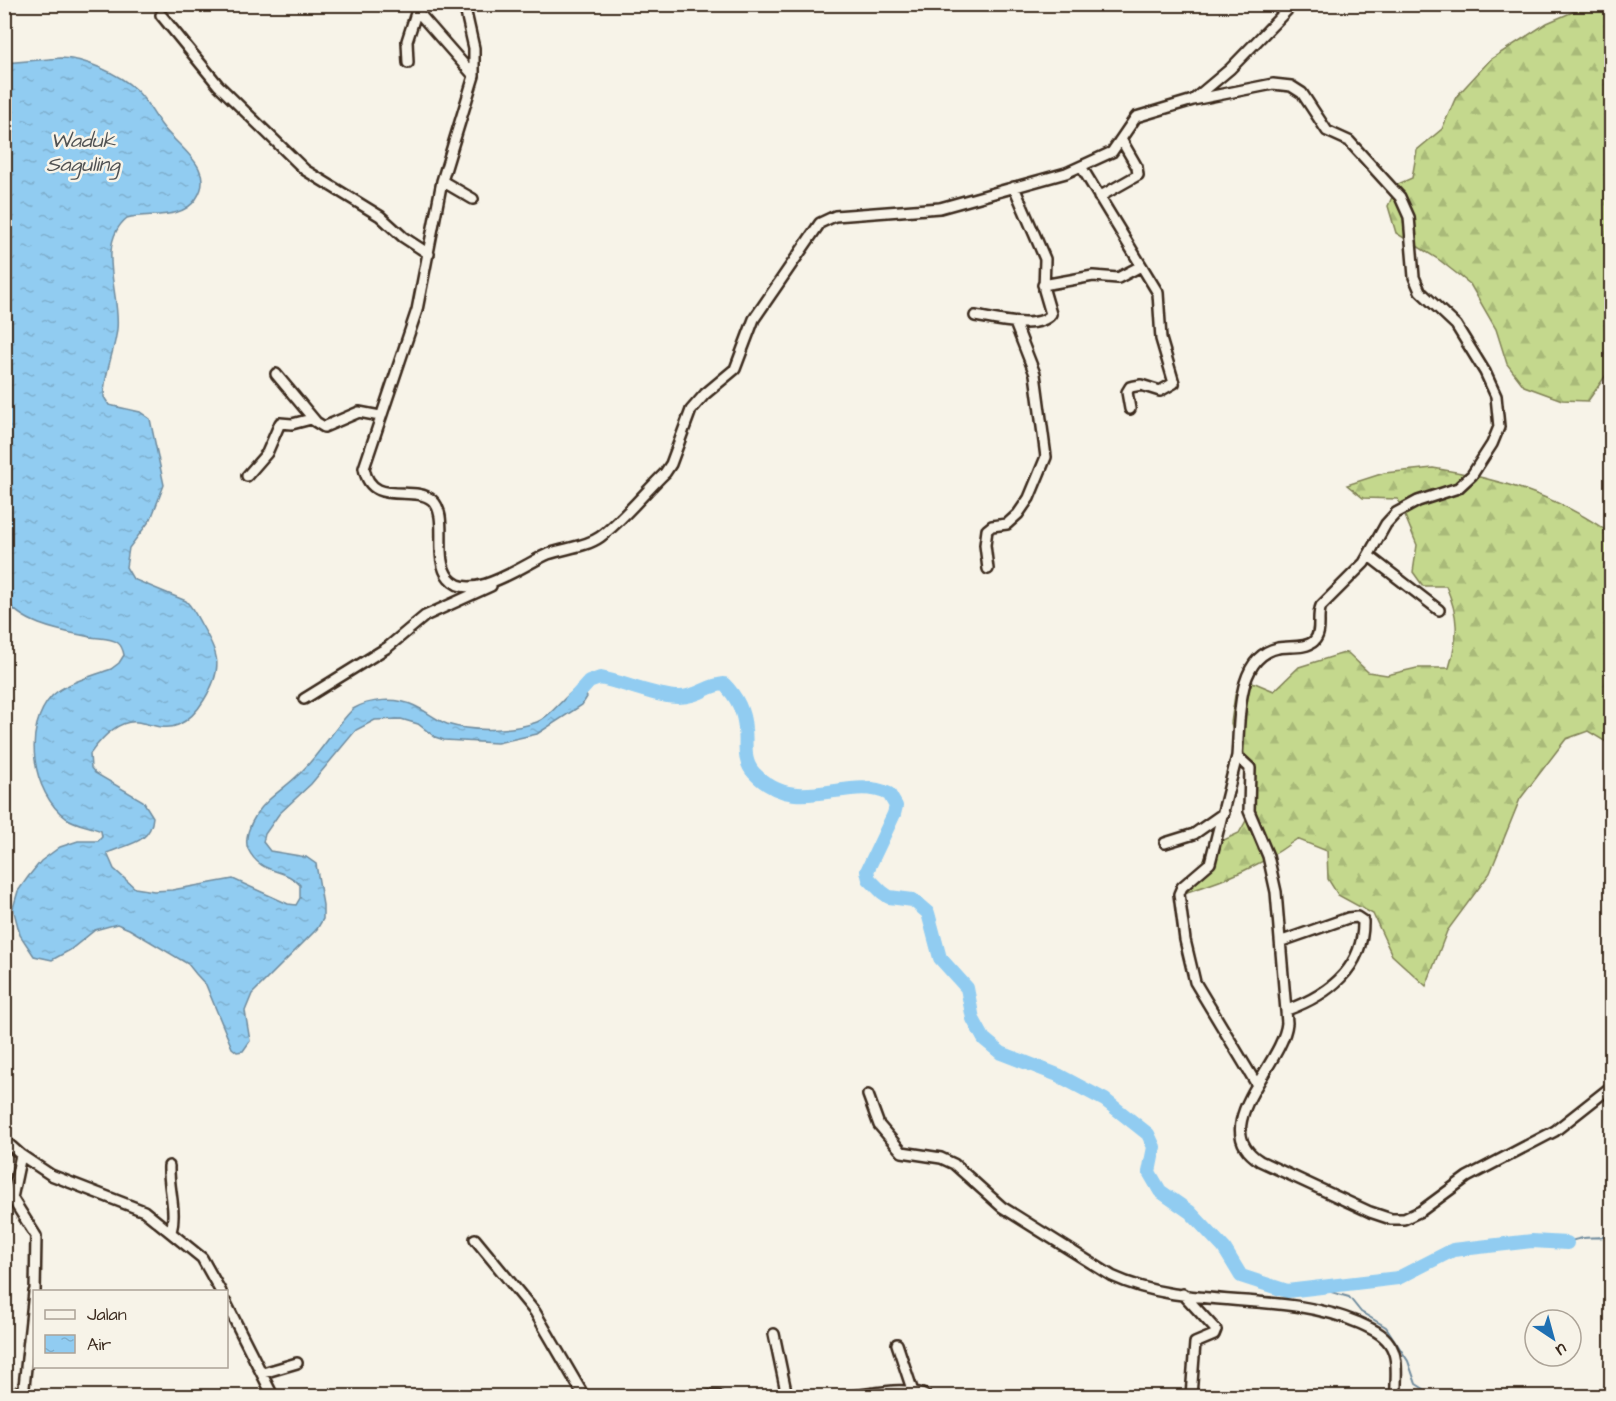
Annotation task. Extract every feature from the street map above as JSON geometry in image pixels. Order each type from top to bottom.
[{"type":"street","points":[[464,4],[474,48],[474,76],[442,182],[417,310],[380,416],[365,464],[365,474],[384,492],[421,496],[434,502],[439,515],[441,561],[452,581],[468,587],[503,578]]},
{"type":"street","points":[[1193,100],[1230,69],[1293,4]]},
{"type":"street","points":[[418,8],[474,76]]},
{"type":"street","points":[[408,63],[407,41],[418,8]]},
{"type":"street","points":[[161,15],[218,85],[304,170],[380,216],[429,254]]},
{"type":"street","points":[[304,699],[388,647],[424,616],[485,590],[550,554],[600,537],[665,473],[673,460],[684,424],[691,410],[705,394],[735,369],[754,319],[820,223],[835,216],[940,208],[1082,168],[1104,157],[1122,141],[1132,120],[1138,115],[1176,107],[1193,100],[1273,84],[1291,86],[1302,93],[1327,131],[1349,141],[1400,197],[1409,217],[1414,277],[1420,291],[1452,320],[1493,388],[1499,411],[1499,427],[1492,444],[1472,475],[1458,488],[1418,501],[1396,513],[1383,529],[1369,556],[1321,606],[1318,613],[1319,630],[1315,640],[1306,645],[1272,650],[1259,657],[1253,664],[1241,707],[1237,756],[1210,863],[1181,888],[1180,904],[1187,951],[1195,982],[1257,1085]]},
{"type":"street","points":[[1099,197],[1138,175],[1137,167],[1122,141]]},
{"type":"street","points":[[1082,168],[1160,300],[1161,339],[1174,381],[1171,387],[1160,391],[1138,385],[1130,387],[1127,392],[1130,409]]},
{"type":"street","points":[[442,182],[473,199]]},
{"type":"street","points":[[975,316],[1015,323],[1040,321],[1050,316],[1043,285],[1045,259],[1014,187]]},
{"type":"street","points":[[1043,285],[1093,276],[1118,278],[1141,266]]},
{"type":"street","points":[[988,569],[985,545],[987,530],[992,526],[1007,524],[1022,510],[1042,469],[1047,453],[1035,374],[1015,323]]},
{"type":"street","points":[[276,374],[316,422]]},
{"type":"street","points":[[247,476],[267,453],[279,424],[310,419],[323,427],[359,412],[380,416]]},
{"type":"street","points":[[1369,556],[1438,610]]},
{"type":"street","points":[[1237,756],[1250,768],[1249,811],[1268,856],[1282,941],[1287,1010],[1286,1030],[1282,1044],[1257,1085],[1239,1129],[1242,1141],[1251,1155],[1344,1201],[1395,1220],[1411,1216],[1467,1177],[1555,1131],[1611,1086]]},
{"type":"street","points":[[1165,843],[1194,834],[1224,813]]},
{"type":"street","points":[[1282,941],[1348,918],[1357,917],[1363,921],[1359,949],[1341,978],[1319,996],[1287,1010]]},
{"type":"street","points":[[868,1095],[879,1125],[902,1152],[941,1158],[954,1164],[1002,1207],[1112,1276],[1133,1284],[1183,1294],[1312,1307],[1366,1326],[1384,1337],[1392,1347],[1396,1361],[1396,1396]]},
{"type":"street","points":[[4,1140],[21,1155],[61,1180],[137,1207],[202,1258],[220,1290]]},
{"type":"street","points":[[21,1155],[12,1198],[36,1236],[34,1290]]},
{"type":"street","points":[[169,1166],[169,1188],[174,1215],[171,1232]]},
{"type":"street","points":[[475,1239],[535,1312],[584,1396]]},
{"type":"street","points":[[1183,1294],[1216,1330],[1214,1335],[1195,1343],[1191,1396]]},
{"type":"street","points":[[10,1396],[24,1393],[33,1302]]},
{"type":"street","points":[[228,1307],[273,1396]]},
{"type":"street","points":[[774,1334],[787,1396]]},
{"type":"street","points":[[897,1344],[913,1392]]},
{"type":"street","points":[[263,1373],[297,1363]]},
{"type":"street","points":[[852,1396],[913,1392],[926,1396]]},
{"type":"street","points":[[709,1396],[718,1396]]},
{"type":"green space","points":[[1589,5],[1611,5],[1611,368],[1588,401],[1562,400],[1524,386],[1507,364],[1496,329],[1470,284],[1438,259],[1396,233],[1388,206],[1398,184],[1412,178],[1417,150],[1442,129],[1456,97],[1491,59],[1547,23]]},
{"type":"green space","points":[[1433,468],[1480,477],[1526,490],[1570,509],[1611,534],[1611,745],[1588,731],[1566,739],[1520,799],[1490,873],[1447,931],[1426,986],[1392,955],[1373,914],[1338,895],[1328,879],[1327,851],[1297,839],[1244,871],[1187,892],[1211,846],[1239,833],[1252,810],[1251,764],[1236,741],[1231,723],[1235,695],[1243,678],[1274,691],[1299,667],[1347,652],[1368,672],[1387,675],[1417,668],[1449,668],[1456,636],[1453,607],[1446,586],[1423,586],[1413,572],[1417,545],[1398,499],[1363,498],[1347,485],[1384,473]]},
{"type":"water","name":"Waduk Saguling","points":[[61,58],[90,64],[129,84],[144,98],[163,127],[193,160],[202,178],[201,188],[190,206],[173,213],[127,218],[118,229],[112,242],[111,256],[117,329],[105,381],[104,397],[109,405],[140,412],[150,419],[164,485],[151,519],[129,548],[126,567],[133,579],[186,601],[212,644],[217,662],[217,670],[210,689],[199,707],[186,720],[173,727],[137,722],[123,724],[104,737],[90,754],[91,768],[95,773],[143,801],[153,817],[148,833],[143,838],[107,853],[114,869],[135,888],[154,891],[172,890],[233,879],[288,904],[296,905],[300,898],[300,885],[294,879],[266,868],[253,858],[247,845],[248,832],[261,809],[310,763],[353,709],[375,701],[400,701],[415,706],[447,724],[457,727],[492,729],[537,722],[547,716],[576,689],[581,689],[587,697],[582,705],[537,734],[497,743],[444,740],[435,737],[418,724],[401,719],[375,720],[356,730],[311,784],[279,814],[265,834],[263,842],[270,851],[306,857],[316,864],[323,919],[317,929],[252,994],[245,1011],[250,1041],[243,1051],[237,1052],[232,1048],[206,985],[188,964],[117,924],[95,930],[70,950],[52,960],[34,956],[20,935],[13,908],[18,891],[41,861],[60,847],[78,841],[98,841],[102,837],[101,831],[66,818],[54,807],[39,777],[34,742],[43,709],[52,696],[72,684],[111,669],[124,655],[121,647],[115,641],[43,626],[12,608],[5,599],[5,63]]},
{"type":"waterway","points":[[571,702],[589,682],[600,678],[660,695],[679,697],[724,684],[736,699],[743,716],[746,752],[750,768],[771,786],[788,793],[823,793],[857,788],[873,789],[889,794],[896,806],[867,871],[869,879],[889,897],[913,900],[928,913],[940,958],[967,988],[973,1019],[984,1039],[1001,1053],[1058,1075],[1105,1100],[1148,1134],[1154,1147],[1149,1172],[1160,1191],[1190,1212],[1224,1248],[1241,1276],[1287,1291],[1398,1278],[1453,1250],[1532,1241],[1567,1243]]},
{"type":"waterway","points":[[1567,1243],[1580,1238],[1612,1235]]},
{"type":"waterway","points":[[1317,1288],[1349,1297],[1361,1312],[1386,1327],[1408,1361],[1416,1384],[1435,1396]]}]
